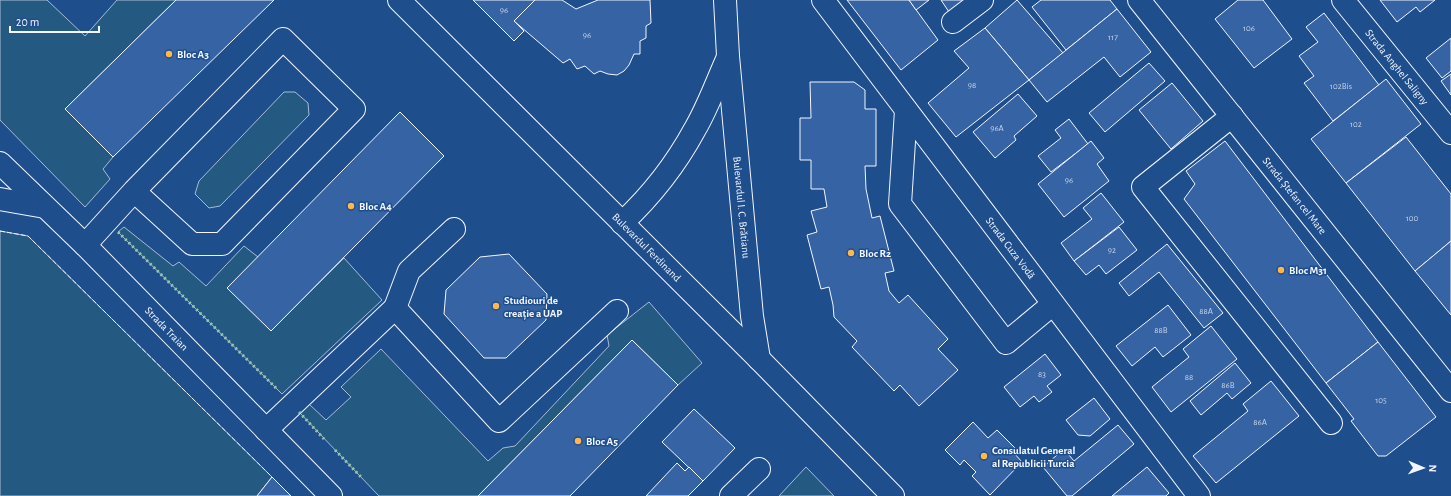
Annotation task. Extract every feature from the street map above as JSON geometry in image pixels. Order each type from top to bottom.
[{"type":"street","name":"Bulevardul Ferdinand","points":[[399,0],[759,359],[893,496]]},
{"type":"street","name":"Bulevardul I. C. Brătianu","points":[[725,0],[728,56],[752,308],[759,359]]},
{"type":"street","name":"Strada Cuza Vodă","points":[[822,0],[1199,496]]},
{"type":"street","points":[[953,22],[982,0]]},
{"type":"street","name":"Strada Ștefan cel Mare","points":[[1139,0],[1451,391]]},
{"type":"street","name":"Strada Anghel Saligny","points":[[1343,0],[1451,133]]},
{"type":"street","points":[[85,245],[134,191],[283,39],[354,109],[222,244],[192,244],[134,191]]},
{"type":"street","name":"Bulevardul I. C. Brătianu","points":[[622,223],[641,205],[673,165],[696,129],[728,56]]},
{"type":"street","points":[[906,110],[900,204],[1006,343],[1053,304]]},
{"type":"street","points":[[1232,116],[1143,187],[1331,423]]},
{"type":"street","name":"Strada Traian","points":[[0,163],[85,245],[331,496]]},
{"type":"street","points":[[0,199],[45,207]]},
{"type":"street","points":[[266,430],[395,308],[409,271],[454,229]]},
{"type":"street","points":[[395,308],[499,421],[617,311]]},
{"type":"street","points":[[731,496],[760,469]]},
{"type":"shaded area","points":[[0,0],[47,0],[85,36],[117,0],[176,0],[65,109],[113,157],[103,169],[110,179],[85,207],[0,120]]},
{"type":"shaded area","points":[[284,92],[295,92],[308,103],[309,115],[220,206],[209,208],[195,194],[199,181]]},
{"type":"shaded area","points":[[124,227],[173,266],[179,262],[206,286],[244,246],[258,257],[228,288],[271,331],[344,258],[382,300],[282,394],[118,232]]},
{"type":"shaded area","points":[[0,231],[28,236],[272,477],[257,496],[0,496]]},
{"type":"shaded area","points":[[649,302],[702,363],[678,385],[632,340],[478,496],[379,496],[299,412],[309,404],[326,420],[351,397],[341,387],[381,349],[488,461],[503,448],[515,446],[609,346],[607,335]]},
{"type":"shaded area","points":[[806,467],[834,496],[779,496]]},
{"type":"building","name":"Bloc A3","points":[[176,0],[274,0],[113,157],[65,109]]},
{"type":"building","points":[[473,0],[535,0],[514,21],[524,31],[514,41]]},
{"type":"building","points":[[535,0],[562,0],[576,9],[598,0],[650,0],[651,23],[646,26],[646,38],[640,41],[640,54],[634,54],[629,65],[624,71],[617,75],[600,71],[594,74],[585,66],[577,69],[570,59],[563,63],[514,21]]},
{"type":"building","points":[[847,0],[909,0],[938,40],[901,70]]},
{"type":"building","points":[[909,0],[929,0],[916,10]]},
{"type":"building","points":[[941,0],[964,0],[949,12]]},
{"type":"building","points":[[1017,0],[1063,53],[1029,80],[985,28]]},
{"type":"building","points":[[1041,0],[1110,0],[1117,9],[1066,50],[1032,7]]},
{"type":"building","points":[[1238,0],[1263,0],[1292,39],[1254,68],[1215,19]]},
{"type":"building","points":[[1380,0],[1435,0],[1420,12],[1416,7],[1397,22]]},
{"type":"building","points":[[1117,9],[1151,52],[1120,77],[1104,57],[1047,102],[1029,80]]},
{"type":"building","points":[[1324,13],[1379,85],[1333,121],[1304,83],[1314,76],[1299,56],[1318,42],[1306,27]]},
{"type":"building","points":[[985,28],[1029,80],[956,137],[928,103],[969,68],[954,51]]},
{"type":"building","points":[[1451,38],[1451,71],[1442,78],[1426,58]]},
{"type":"building","points":[[1149,63],[1165,81],[1105,132],[1089,113]]},
{"type":"building","points":[[1451,74],[1451,95],[1441,81]]},
{"type":"building","points":[[1386,79],[1421,124],[1346,183],[1311,139]]},
{"type":"building","name":"Bloc R2","points":[[810,82],[854,82],[865,90],[865,109],[876,109],[876,166],[865,166],[866,189],[872,218],[880,216],[894,271],[885,273],[889,291],[899,303],[908,295],[948,339],[938,349],[958,370],[919,406],[900,385],[894,391],[852,347],[857,341],[834,317],[829,287],[821,289],[807,235],[817,232],[811,211],[827,207],[824,189],[811,189],[811,160],[800,160],[800,118],[811,118]]},
{"type":"building","points":[[1172,83],[1203,121],[1171,149],[1139,110]]},
{"type":"building","points":[[1018,94],[1037,116],[1014,136],[1016,140],[995,158],[973,132]]},
{"type":"building","name":"Bloc A4","points":[[400,112],[444,156],[271,331],[227,288]]},
{"type":"building","points":[[1069,119],[1088,144],[1051,172],[1038,156],[1061,138],[1055,130]]},
{"type":"building","points":[[1406,137],[1451,194],[1451,241],[1415,271],[1346,183]]},
{"type":"building","points":[[1091,141],[1104,158],[1097,164],[1109,181],[1064,217],[1038,184]]},
{"type":"building","name":"Bloc M31","points":[[1225,141],[1378,342],[1326,383],[1184,199],[1195,184],[1186,171]]},
{"type":"building","points":[[1101,193],[1124,222],[1074,261],[1061,243],[1092,219],[1083,208]]},
{"type":"building","points":[[1119,227],[1137,250],[1106,274],[1099,265],[1086,275],[1074,261]]},
{"type":"building","points":[[1451,241],[1451,315],[1415,271]]},
{"type":"building","points":[[1167,244],[1223,313],[1204,328],[1159,272],[1129,296],[1119,283]]},
{"type":"building","points":[[509,254],[547,294],[546,320],[506,358],[484,358],[444,314],[446,290],[480,257]]},
{"type":"building","points":[[1168,305],[1191,335],[1163,357],[1155,347],[1132,366],[1116,346]]},
{"type":"building","points":[[1211,326],[1237,359],[1171,412],[1152,387],[1189,357],[1183,349]]},
{"type":"building","name":"Bloc A5","points":[[632,340],[678,385],[570,496],[478,496]]},
{"type":"building","points":[[1378,342],[1436,417],[1386,456],[1378,456],[1351,421],[1354,419],[1326,383]]},
{"type":"building","points":[[1045,354],[1061,375],[1047,386],[1052,392],[1039,402],[1034,396],[1020,407],[1004,387]]},
{"type":"building","points":[[1235,363],[1251,383],[1232,399],[1227,393],[1201,415],[1190,401]]},
{"type":"building","points":[[1271,381],[1299,416],[1216,483],[1193,456],[1248,411],[1243,404]]},
{"type":"building","points":[[1094,398],[1110,419],[1090,436],[1078,435],[1066,420]]},
{"type":"building","points":[[694,409],[735,448],[703,481],[662,442]]},
{"type":"building","name":"Consulatul General al Republicii Turcia","points":[[973,422],[988,438],[997,430],[1016,449],[1013,452],[1022,462],[990,495],[972,476],[976,472],[964,460],[960,465],[945,450]]},
{"type":"building","points":[[1118,425],[1134,444],[1072,496],[1067,496],[1043,467],[1064,449],[1074,461]]},
{"type":"building","points":[[677,463],[685,471],[689,467],[703,481],[688,496],[646,496]]},
{"type":"building","points":[[1147,467],[1169,493],[1166,496],[1112,496]]},
{"type":"building","points":[[272,477],[291,496],[257,496]]},
{"type":"hedge","points":[[118,232],[276,388]]},
{"type":"hedge","points":[[299,412],[324,439]]},
{"type":"hedge","points":[[335,450],[362,478]]},
{"type":"fence","points":[[0,231],[28,236],[274,479]]},
{"type":"place","name":"Bloc A3","points":[[169,54]]},
{"type":"place","name":"Bloc A4","points":[[351,206]]},
{"type":"place","name":"Bloc R2","points":[[851,253]]},
{"type":"place","name":"Bloc M31","points":[[1281,270]]},
{"type":"place","name":"Studiouri de creație a UAP","points":[[496,306]]},
{"type":"place","name":"Bloc A5","points":[[578,441]]},
{"type":"place","name":"Consulatul General al Republicii Turcia","points":[[984,456]]}]
